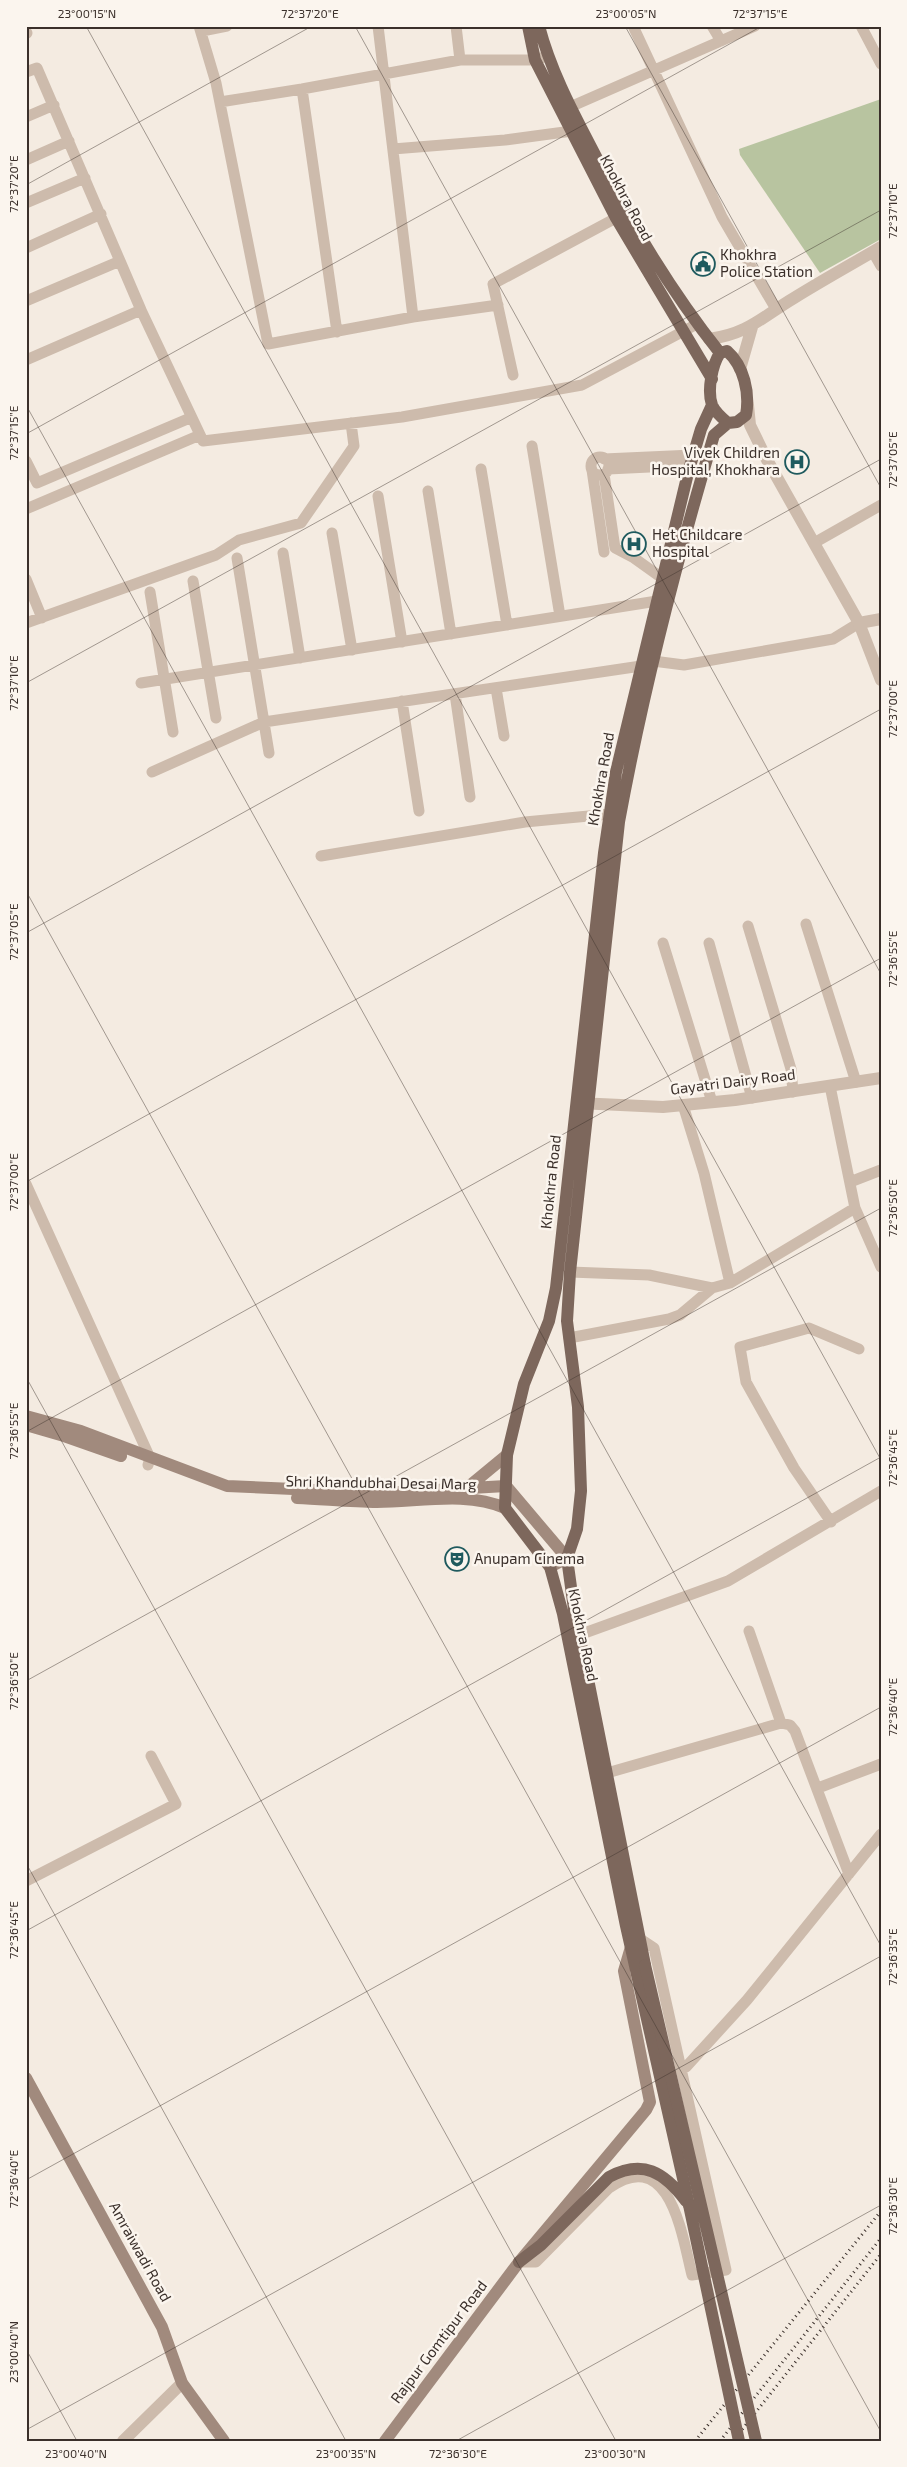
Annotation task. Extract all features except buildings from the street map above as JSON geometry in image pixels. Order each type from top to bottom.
[{"type":"main road","name":"Khokhra Road","points":[[528,26],[535,60],[616,218],[712,378]]},
{"type":"main road","name":"Khokhra Road","points":[[539,26],[548,56],[570,107],[625,214],[697,324],[720,353],[727,351],[740,369]]},
{"type":"main road","points":[[720,353],[715,360],[712,378],[712,405],[719,415],[733,422]]},
{"type":"main road","points":[[740,369],[748,402]]},
{"type":"main road","name":"Khokhra Road","points":[[640,1966],[606,1773],[579,1635],[567,1558],[577,1528],[581,1491],[578,1407],[567,1321],[570,1272],[583,1103],[610,814],[616,772],[714,435],[746,415],[748,402]]},
{"type":"main road","name":"Khokhra Road","points":[[635,1939],[563,1614],[550,1567],[505,1508],[507,1455],[524,1384],[549,1321],[556,1288],[583,1103],[619,822],[657,601],[692,460],[701,429],[712,405]]},
{"type":"main road","points":[[549,1321],[567,1321]]},
{"type":"main road","name":"Shri Khandubhai Desai Marg","points":[[26,1416],[81,1432],[227,1495],[376,1502],[468,1499],[491,1502],[505,1508]]},
{"type":"main road","name":"Shri Khandubhai Desai Marg","points":[[26,1426],[227,1486],[383,1493],[506,1486]]},
{"type":"main road","name":"Shri Khandubhai Desai Marg","points":[[467,1488],[507,1455]]},
{"type":"main road","points":[[506,1486],[567,1558],[550,1567]]},
{"type":"main road","name":"Rajpur Gomtipur Road","points":[[385,2441],[519,2262],[646,2110],[650,2102],[624,1971],[635,1939]]},
{"type":"main road","points":[[640,1966],[739,2441]]},
{"type":"main road","points":[[640,1966],[756,2441]]},
{"type":"main road","name":"Amraiwadi Road","points":[[26,2078],[162,2327],[182,2382],[224,2441]]},
{"type":"main road","points":[[519,2262],[540,2245],[609,2177],[621,2170],[643,2168],[656,2172],[676,2187],[689,2205]]},
{"type":"street","points":[[227,26],[200,29],[220,102],[268,344],[413,317],[498,304]]},
{"type":"street","points":[[378,26],[413,317]]},
{"type":"street","points":[[456,26],[460,60]]},
{"type":"street","points":[[632,26],[722,217],[776,309]]},
{"type":"street","points":[[712,26],[720,41]]},
{"type":"street","points":[[570,107],[755,26]]},
{"type":"street","points":[[861,26],[881,64]]},
{"type":"street","points":[[220,102],[460,60],[535,60],[548,56]]},
{"type":"street","points":[[26,72],[37,68],[141,310],[190,418],[203,441],[402,417],[582,385],[697,324]]},
{"type":"street","points":[[302,89],[336,332]]},
{"type":"street","points":[[26,117],[54,105]]},
{"type":"street","points":[[393,149],[505,140],[572,131]]},
{"type":"street","points":[[26,160],[70,141]]},
{"type":"street","points":[[26,203],[85,178]]},
{"type":"street","points":[[26,248],[101,214]]},
{"type":"street","points":[[513,375],[494,284],[616,218]]},
{"type":"street","points":[[709,339],[726,337],[752,327],[776,309],[877,249],[881,266]]},
{"type":"street","points":[[26,301],[120,261]]},
{"type":"street","points":[[26,360],[141,310]]},
{"type":"street","points":[[740,369],[752,327]]},
{"type":"street","points":[[748,402],[750,425],[766,458],[859,624],[881,680]]},
{"type":"street","points":[[26,461],[36,483],[190,418]]},
{"type":"street","points":[[733,422],[766,458]]},
{"type":"street","points":[[26,623],[216,555],[239,540],[302,523],[354,446],[351,423]]},
{"type":"street","points":[[26,509],[200,435]]},
{"type":"street","points":[[532,446],[560,616]]},
{"type":"street","points":[[604,552],[592,470],[597,475],[605,467],[692,460]]},
{"type":"street","points":[[605,467],[615,548],[634,558],[662,578]]},
{"type":"street","points":[[481,469],[507,625]]},
{"type":"street","points":[[428,491],[451,634]]},
{"type":"street","points":[[378,496],[402,642]]},
{"type":"street","points":[[814,543],[881,505]]},
{"type":"street","points":[[332,533],[352,650]]},
{"type":"street","points":[[283,553],[300,658]]},
{"type":"street","points":[[237,558],[269,753]]},
{"type":"street","points":[[26,579],[42,618]]},
{"type":"street","points":[[193,581],[216,718]]},
{"type":"street","points":[[150,592],[173,732]]},
{"type":"street","points":[[141,684],[657,601]]},
{"type":"street","points":[[152,772],[264,722],[647,664],[684,665],[833,639],[859,624],[881,619]]},
{"type":"street","points":[[496,688],[504,736]]},
{"type":"street","points":[[455,694],[470,797]]},
{"type":"street","points":[[402,701],[419,811]]},
{"type":"street","points":[[321,856],[525,822],[610,814]]},
{"type":"street","points":[[806,924],[856,1082]]},
{"type":"street","points":[[748,926],[791,1069],[793,1092]]},
{"type":"street","points":[[663,943],[712,1102]]},
{"type":"street","points":[[709,943],[752,1098]]},
{"type":"street","name":"Gayatri Dairy Road","points":[[583,1103],[663,1107],[752,1098],[881,1078]]},
{"type":"street","points":[[830,1086],[855,1208],[881,1267]]},
{"type":"street","points":[[683,1105],[704,1173],[730,1283]]},
{"type":"street","points":[[850,1182],[881,1170]]},
{"type":"street","points":[[26,1184],[149,1462]]},
{"type":"street","points":[[569,1338],[669,1319],[680,1315],[712,1288],[730,1283],[855,1208]]},
{"type":"street","points":[[570,1272],[649,1275],[712,1288]]},
{"type":"street","points":[[830,1522],[794,1468],[746,1382],[740,1347],[809,1328],[858,1349]]},
{"type":"street","points":[[579,1635],[728,1581],[881,1491]]},
{"type":"street","points":[[749,1631],[781,1723]]},
{"type":"street","points":[[606,1773],[781,1723],[790,1725],[795,1731],[818,1788],[849,1874]]},
{"type":"street","points":[[26,1881],[176,1804],[151,1756]]},
{"type":"street","points":[[818,1788],[881,1764]]},
{"type":"street","points":[[686,2066],[747,2000],[881,1834]]},
{"type":"street","points":[[519,2262],[536,2262],[609,2188],[620,2180],[634,2177],[648,2179],[660,2185],[669,2197],[692,2275],[726,2270],[654,1948],[635,1939]]},
{"type":"street","points":[[123,2441],[182,2382]]},
{"type":"green space","points":[[881,99],[881,239],[820,273],[740,155],[739,149]]},
{"type":"railway","points":[[695,2441],[881,2211]]},
{"type":"railway","points":[[720,2441],[881,2238]]},
{"type":"railway","points":[[733,2441],[881,2254]]},
{"type":"place","name":"Khokhra Police Station","points":[[703,264]]},
{"type":"place","name":"Vivek Children Hospital, Khokhara","points":[[797,462]]},
{"type":"place","name":"Het Childcare Hospital","points":[[634,544]]},
{"type":"place","name":"Anupam Cinema","points":[[457,1559]]}]
